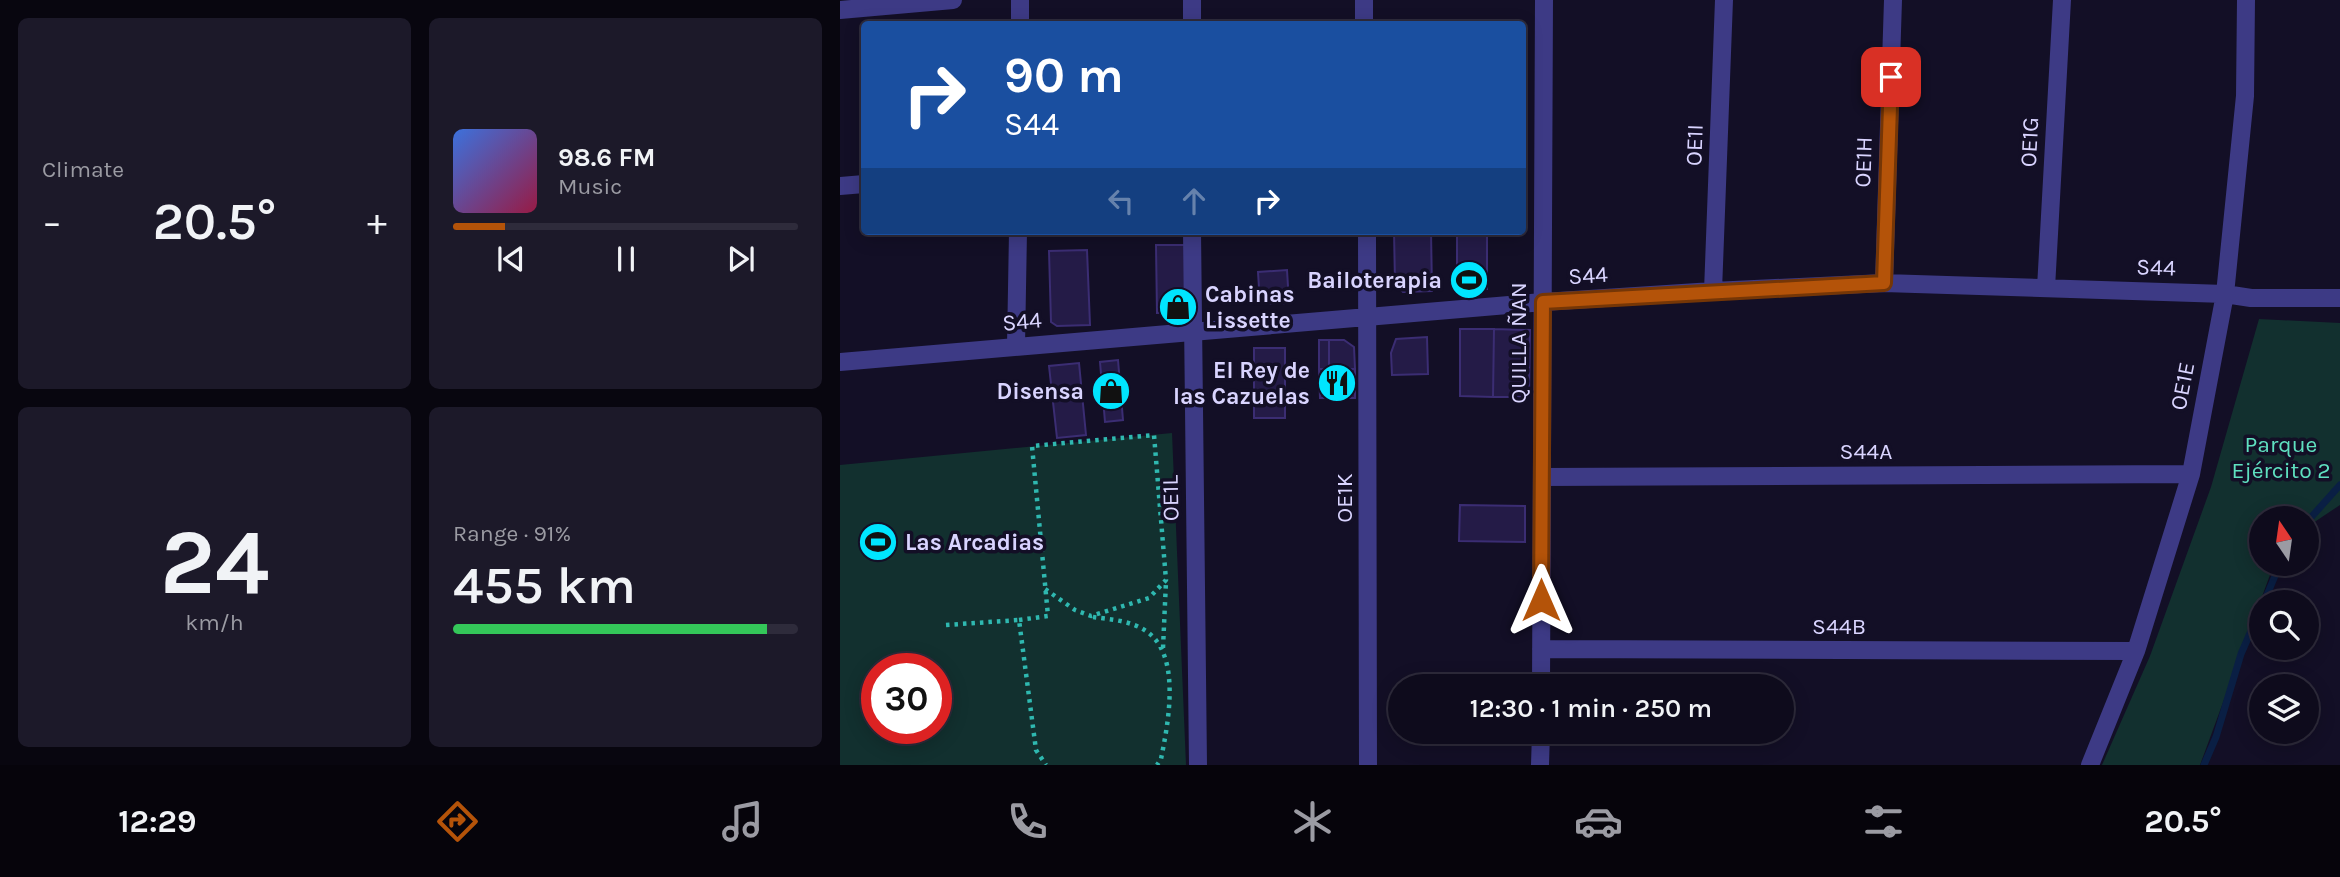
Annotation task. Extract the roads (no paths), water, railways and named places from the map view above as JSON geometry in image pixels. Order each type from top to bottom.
[{"type":"street","points":[[840,10],[953,0]]},
{"type":"street","points":[[1020,0],[1020,21]]},
{"type":"street","points":[[1192,0],[1192,21]]},
{"type":"street","points":[[1364,0],[1364,21]]},
{"type":"street","name":"QUILLA ÑAN","points":[[1541,674],[1544,0]]},
{"type":"street","name":"OE1I","points":[[1713,291],[1724,0]]},
{"type":"street","name":"OE1H","points":[[1884,283],[1893,0]]},
{"type":"street","name":"OE1G","points":[[2046,288],[2062,0]]},
{"type":"street","name":"OE1E","points":[[2090,765],[2136,651],[2191,474],[2225,294],[2245,96],[2246,0]]},
{"type":"street","points":[[840,186],[861,184]]},
{"type":"street","points":[[1016,346],[1018,235]]},
{"type":"street","name":"OE1L","points":[[1192,235],[1199,765]]},
{"type":"street","name":"OE1K","points":[[1367,235],[1368,765]]},
{"type":"street","name":"S44","points":[[840,362],[1543,302],[1884,283],[2225,294],[2251,298],[2340,298]]},
{"type":"street","name":"S44A","points":[[1542,477],[2191,474]]},
{"type":"street","name":"S44B","points":[[1541,649],[2136,651]]},
{"type":"street","points":[[1541,744],[1541,765]]},
{"type":"waterway","points":[[2319,508],[2340,485]]},
{"type":"waterway","points":[[2269,590],[2275,576]]},
{"type":"waterway","points":[[2204,765],[2216,737],[2249,636]]},
{"type":"place","name":"Bailoterapia","points":[[1469,280]]},
{"type":"place","name":"Cabinas Lissette","points":[[1178,307]]},
{"type":"place","name":"El Rey de las Cazuelas","points":[[1337,383]]},
{"type":"place","name":"Disensa","points":[[1111,391]]},
{"type":"place","name":"Las Arcadias","points":[[878,542]]},
{"type":"park label","name":"Parque Ejército 2","points":[[2281,457]]}]
